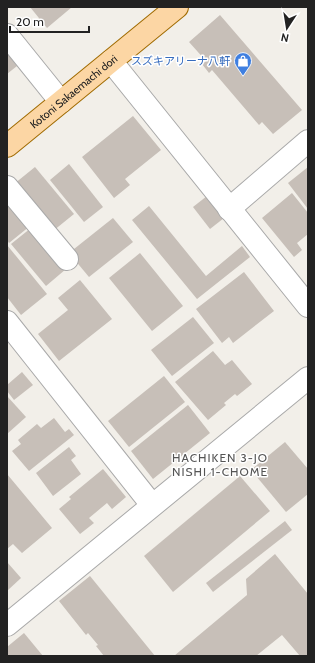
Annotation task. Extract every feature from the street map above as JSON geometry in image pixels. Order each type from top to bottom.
[{"type":"main road","name":"Kotoni Sakaemachi dori","points":[[7,146],[177,7]]},
{"type":"street","points":[[7,35],[61,102]]},
{"type":"street","points":[[111,61],[308,306]]},
{"type":"street","points":[[229,209],[308,141]]},
{"type":"street","points":[[7,187],[67,259]]},
{"type":"street","points":[[7,322],[152,505]]},
{"type":"street","points":[[7,625],[308,378]]},
{"type":"building","points":[[30,7],[72,7],[47,28]]},
{"type":"building","points":[[220,15],[302,110],[273,134],[262,122],[259,125],[212,70],[209,73],[202,64],[206,61],[189,42]]},
{"type":"building","points":[[7,53],[17,66],[7,74]]},
{"type":"building","points":[[133,116],[161,150],[125,179],[130,185],[114,198],[82,157]]},
{"type":"building","points":[[69,164],[103,207],[84,222],[50,180]]},
{"type":"building","points":[[35,167],[74,214],[53,231],[14,184]]},
{"type":"building","points":[[308,167],[308,209],[288,183]]},
{"type":"building","points":[[292,193],[308,213],[308,234],[297,243],[302,250],[294,257],[262,218]]},
{"type":"building","points":[[207,196],[224,218],[210,229],[193,207]]},
{"type":"building","points":[[7,198],[30,226],[9,243],[7,240]]},
{"type":"building","points":[[149,206],[206,276],[242,246],[250,257],[197,299],[132,220]]},
{"type":"building","points":[[113,218],[133,242],[89,277],[69,253]]},
{"type":"building","points":[[31,228],[66,269],[46,286],[11,244]]},
{"type":"building","points":[[7,245],[47,294],[21,315],[7,297]]},
{"type":"building","points":[[140,253],[183,306],[152,331],[109,278]]},
{"type":"building","points":[[244,272],[274,311],[233,343],[229,337],[222,343],[196,309]]},
{"type":"building","points":[[80,280],[112,319],[59,361],[38,334],[68,310],[58,298]]},
{"type":"building","points":[[193,317],[214,343],[172,376],[151,350]]},
{"type":"building","points":[[213,351],[225,365],[232,360],[252,384],[237,396],[235,394],[224,403],[226,405],[208,420],[175,382]]},
{"type":"building","points":[[22,372],[33,385],[14,400],[7,391],[7,385]]},
{"type":"building","points":[[164,376],[185,402],[129,447],[108,421]]},
{"type":"building","points":[[7,396],[26,417],[7,434]]},
{"type":"building","points":[[188,405],[210,433],[153,479],[131,451]]},
{"type":"building","points":[[54,418],[65,432],[69,429],[74,435],[29,471],[12,451],[21,444],[18,440],[37,424],[41,428]]},
{"type":"building","points":[[285,442],[308,469],[308,494],[286,512],[251,470]]},
{"type":"building","points":[[69,447],[76,456],[71,460],[81,474],[53,496],[36,473]]},
{"type":"building","points":[[103,469],[126,497],[112,509],[107,503],[89,518],[94,523],[80,534],[59,509],[71,499],[69,497]]},
{"type":"building","points":[[7,474],[52,528],[22,553],[13,544],[7,549]]},
{"type":"building","points":[[240,476],[270,511],[173,592],[144,556]]},
{"type":"building","points":[[285,521],[292,530],[213,592],[206,583]]},
{"type":"building","points":[[275,554],[308,594],[308,656],[300,656],[282,635],[256,656],[174,656],[247,595],[246,579]]},
{"type":"building","points":[[7,562],[21,578],[7,591]]},
{"type":"building","points":[[90,576],[155,656],[104,656],[96,646],[98,645],[88,633],[86,635],[59,601]]},
{"type":"building","points":[[24,633],[43,656],[7,656],[7,647]]},
{"type":"place","name":"スズキアリーナ八軒","points":[[243,76]]},
{"type":"district","name":"HACHIKEN 3-JO NISHI 1-CHOME","points":[[220,464]]}]
